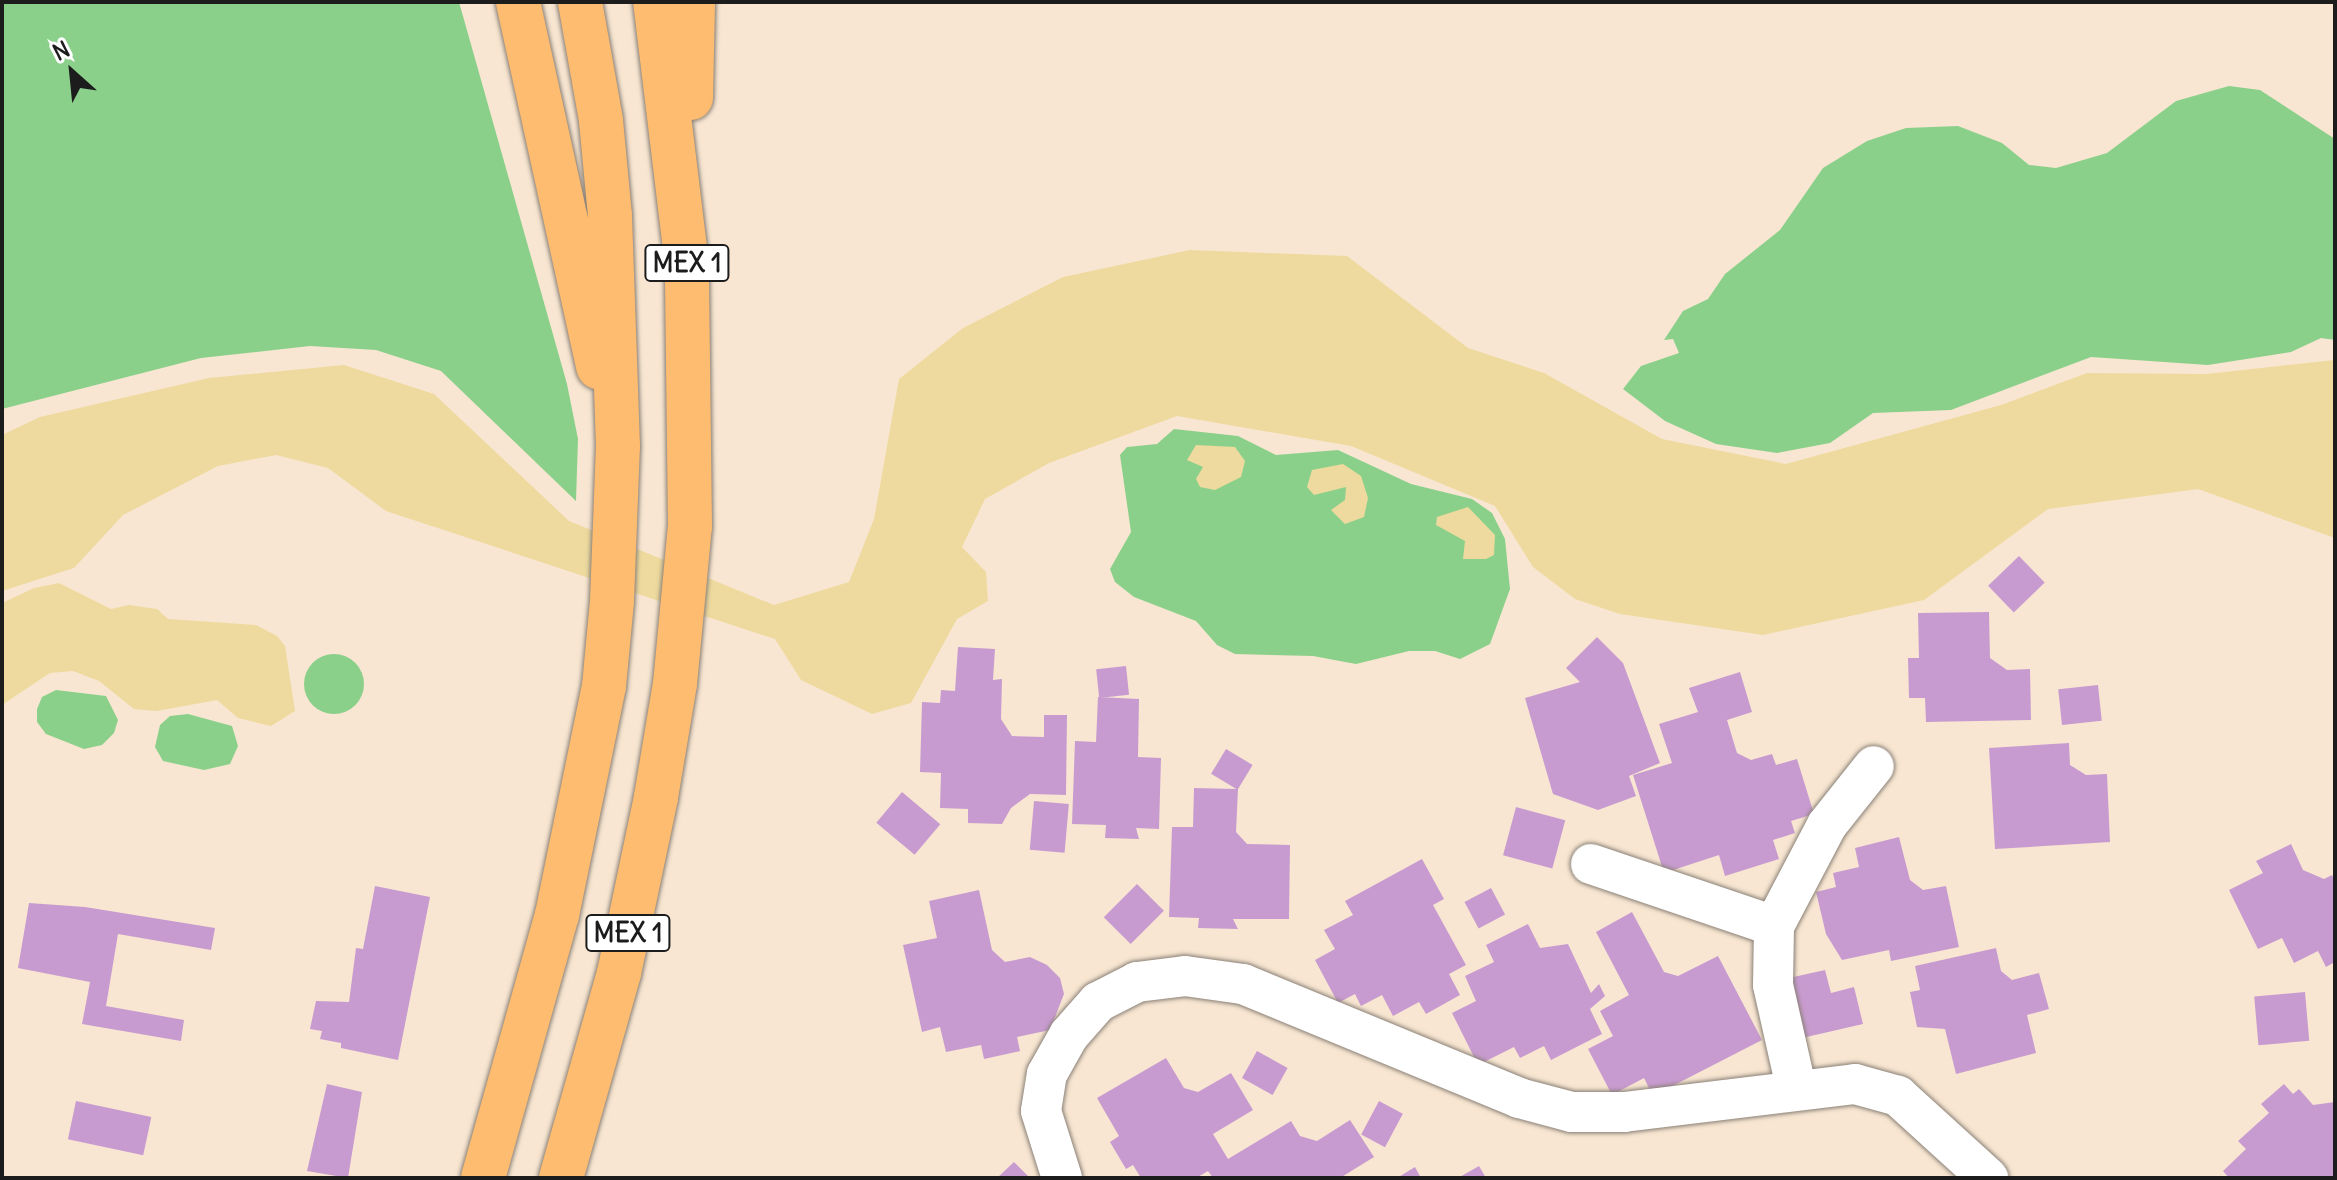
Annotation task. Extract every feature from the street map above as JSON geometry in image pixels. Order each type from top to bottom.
[{"type":"highway","points":[[518,2],[572,263],[618,446]]},
{"type":"highway","name":"MEX 1","points":[[483,1178],[557,915],[604,686],[617,512],[618,446],[610,216],[601,120],[580,2]]},
{"type":"highway","name":"MEX 1","points":[[561,1178],[619,973],[675,684],[690,526],[687,265],[655,2]]},
{"type":"highway","points":[[687,265],[693,2]]},
{"type":"street","points":[[1796,1087],[1773,985],[1774,926],[1827,825],[1874,766]]},
{"type":"street","points":[[1591,864],[1774,926]]},
{"type":"street","points":[[1062,1178],[1041,1111],[1047,1074],[1069,1035],[1098,1002],[1137,982],[1185,976],[1243,984],[1519,1098],[1572,1112],[1624,1112],[1796,1087],[1855,1084],[1898,1096],[1988,1178]]},
{"type":"green space","points":[[2,2],[459,2],[567,384],[578,439],[576,501],[441,371],[376,350],[310,346],[201,358],[2,409]]},
{"type":"green space","points":[[2229,86],[2260,90],[2335,139],[2335,340],[2321,338],[2291,352],[2208,365],[2091,357],[1951,410],[1873,413],[1830,443],[1777,453],[1716,444],[1665,421],[1623,389],[1641,366],[1679,353],[1673,339],[1664,340],[1683,311],[1708,299],[1725,274],[1780,230],[1823,168],[1867,141],[1906,128],[1958,126],[2002,143],[2029,165],[2056,168],[2107,153],[2176,101]]},
{"type":"green space","points":[[1174,429],[1238,436],[1276,455],[1338,450],[1411,484],[1472,499],[1492,513],[1505,539],[1510,589],[1490,644],[1460,659],[1435,651],[1409,651],[1356,664],[1313,656],[1235,654],[1217,645],[1196,621],[1134,597],[1115,582],[1110,569],[1131,532],[1120,455],[1127,447],[1157,444]]},
{"type":"green space","points":[[334,654],[346,656],[355,663],[362,672],[362,696],[355,705],[346,712],[334,714],[322,712],[313,705],[306,696],[304,684],[306,672],[313,663],[322,656]]},
{"type":"green space","points":[[56,690],[106,696],[118,720],[114,733],[102,745],[84,749],[46,734],[37,722],[37,709],[42,697]]},
{"type":"green space","points":[[188,714],[232,726],[238,746],[230,764],[204,770],[163,761],[155,747],[160,725],[170,716]]},
{"type":"sand","points":[[1190,250],[1347,256],[1468,348],[1544,373],[1662,439],[1786,464],[2001,405],[2087,373],[2206,374],[2335,360],[2335,538],[2198,489],[2048,509],[1924,600],[1763,635],[1620,614],[1575,599],[1533,567],[1495,506],[1351,446],[1177,416],[1049,463],[985,499],[962,547],[986,572],[988,601],[957,619],[911,703],[872,714],[801,680],[775,639],[386,511],[328,468],[276,455],[218,466],[123,515],[74,568],[2,591],[2,435],[40,417],[209,378],[344,365],[434,394],[569,521],[774,605],[849,582],[874,519],[899,379],[963,328],[1063,277]]},
{"type":"sand","points":[[1196,445],[1235,447],[1245,461],[1241,477],[1215,490],[1200,487],[1196,479],[1203,467],[1187,460]]},
{"type":"sand","points":[[1343,464],[1361,476],[1368,498],[1364,517],[1345,524],[1331,510],[1345,500],[1346,487],[1314,495],[1307,487],[1312,470]]},
{"type":"sand","points":[[1468,507],[1495,535],[1494,555],[1486,559],[1463,559],[1465,541],[1436,525],[1437,517]]},
{"type":"sand","points":[[59,583],[111,609],[129,605],[157,609],[168,619],[256,625],[277,636],[285,646],[295,711],[271,726],[238,718],[217,700],[157,711],[134,709],[99,681],[73,671],[50,673],[2,705],[2,603],[34,588]]},
{"type":"building","points":[[2019,556],[2045,583],[2014,612],[1988,586]]},
{"type":"building","points":[[1989,612],[1990,658],[2007,670],[2030,669],[2031,720],[1926,722],[1925,698],[1909,698],[1908,658],[1919,658],[1918,613]]},
{"type":"building","points":[[1597,637],[1623,663],[1660,763],[1629,776],[1636,796],[1598,810],[1553,794],[1525,698],[1580,682],[1566,668]]},
{"type":"building","points":[[958,647],[995,649],[993,680],[1002,679],[1001,719],[1012,736],[1044,737],[1044,715],[1067,715],[1066,795],[1030,794],[1011,808],[1002,824],[968,823],[968,809],[940,808],[941,773],[920,772],[922,702],[940,703],[941,690],[955,691]]},
{"type":"building","points":[[1126,666],[1129,695],[1099,698],[1096,669]]},
{"type":"building","points":[[1740,672],[1752,712],[1727,720],[1737,753],[1751,760],[1772,754],[1776,765],[1797,759],[1814,814],[1791,821],[1795,833],[1773,840],[1779,859],[1725,876],[1719,855],[1664,873],[1633,775],[1672,763],[1659,724],[1698,712],[1689,688]]},
{"type":"building","points":[[2098,685],[2102,721],[2062,725],[2058,689]]},
{"type":"building","points":[[1098,697],[1139,699],[1138,757],[1161,758],[1159,829],[1136,828],[1139,839],[1105,838],[1106,825],[1072,824],[1075,741],[1096,742]]},
{"type":"building","points":[[2069,743],[2070,765],[2086,775],[2107,774],[2110,842],[1995,849],[1989,748]]},
{"type":"building","points":[[1226,749],[1253,765],[1238,790],[1211,774]]},
{"type":"building","points":[[1194,788],[1238,789],[1236,832],[1247,844],[1290,845],[1289,919],[1233,919],[1238,929],[1198,928],[1199,918],[1169,917],[1172,827],[1193,827]]},
{"type":"building","points":[[902,792],[940,824],[915,855],[876,823]]},
{"type":"building","points":[[1034,801],[1069,804],[1065,853],[1030,850]]},
{"type":"building","points":[[1516,807],[1565,820],[1552,868],[1503,855]]},
{"type":"building","points":[[1899,837],[1910,880],[1923,890],[1946,886],[1959,947],[1891,961],[1889,950],[1842,960],[1826,934],[1816,892],[1836,887],[1833,873],[1859,867],[1855,848]]},
{"type":"building","points":[[2291,844],[2303,870],[2324,879],[2332,875],[2335,882],[2335,962],[2326,967],[2318,951],[2294,963],[2282,938],[2258,949],[2229,890],[2263,873],[2256,861]]},
{"type":"building","points":[[1422,859],[1444,899],[1433,905],[1466,965],[1449,974],[1460,995],[1426,1014],[1419,1002],[1393,1016],[1382,995],[1361,1006],[1355,994],[1338,1003],[1315,960],[1335,949],[1324,930],[1353,915],[1345,901]]},
{"type":"building","points":[[1137,884],[1164,911],[1131,944],[1104,917]]},
{"type":"building","points":[[375,886],[430,897],[398,1060],[341,1048],[341,1043],[320,1039],[322,1031],[310,1029],[316,1001],[349,1002],[356,948],[363,949]]},
{"type":"building","points":[[1491,888],[1505,914],[1479,929],[1465,902]]},
{"type":"building","points":[[979,890],[992,950],[1005,962],[1030,957],[1047,965],[1060,978],[1064,994],[1050,1030],[1017,1037],[1020,1051],[984,1059],[981,1045],[946,1052],[940,1027],[922,1032],[903,945],[937,938],[929,901]]},
{"type":"building","points":[[29,903],[85,907],[215,928],[211,950],[118,934],[106,1006],[184,1020],[181,1041],[82,1024],[90,982],[18,968]]},
{"type":"building","points":[[1632,912],[1664,972],[1678,976],[1718,956],[1762,1040],[1653,1096],[1644,1078],[1612,1095],[1588,1049],[1613,1036],[1600,1011],[1629,995],[1596,932]]},
{"type":"building","points":[[1528,924],[1540,948],[1568,944],[1591,993],[1599,984],[1605,996],[1590,1009],[1602,1034],[1551,1060],[1544,1046],[1520,1058],[1514,1047],[1478,1065],[1452,1013],[1476,1001],[1465,976],[1494,962],[1486,945]]},
{"type":"building","points":[[1996,948],[2001,971],[2012,980],[2039,973],[2049,1009],[2027,1015],[2036,1053],[1956,1074],[1945,1029],[1917,1027],[1910,992],[1920,990],[1915,966]]},
{"type":"building","points":[[1825,970],[1831,993],[1854,987],[1863,1024],[1802,1038],[1789,978]]},
{"type":"building","points":[[2305,992],[2309,1041],[2258,1045],[2254,996]]},
{"type":"building","points":[[1257,1051],[1288,1068],[1273,1095],[1242,1078]]},
{"type":"building","points":[[1166,1058],[1184,1088],[1198,1092],[1231,1073],[1253,1110],[1213,1134],[1228,1159],[1291,1121],[1300,1136],[1317,1141],[1350,1120],[1374,1157],[1340,1178],[1213,1178],[1208,1171],[1196,1178],[1141,1178],[1133,1165],[1126,1169],[1110,1142],[1119,1136],[1097,1098]]},
{"type":"building","points":[[327,1084],[362,1092],[348,1178],[307,1171]]},
{"type":"building","points":[[2284,1084],[2293,1094],[2299,1089],[2313,1105],[2335,1102],[2335,1178],[2229,1178],[2223,1171],[2246,1149],[2238,1141],[2269,1113],[2261,1104]]},
{"type":"building","points":[[76,1101],[151,1117],[143,1155],[68,1139]]},
{"type":"building","points":[[1379,1101],[1403,1114],[1385,1147],[1361,1135]]},
{"type":"building","points":[[1014,1162],[1030,1178],[997,1178]]},
{"type":"building","points":[[1479,1166],[1486,1178],[1458,1178]]},
{"type":"building","points":[[1415,1167],[1421,1178],[1397,1178]]}]
